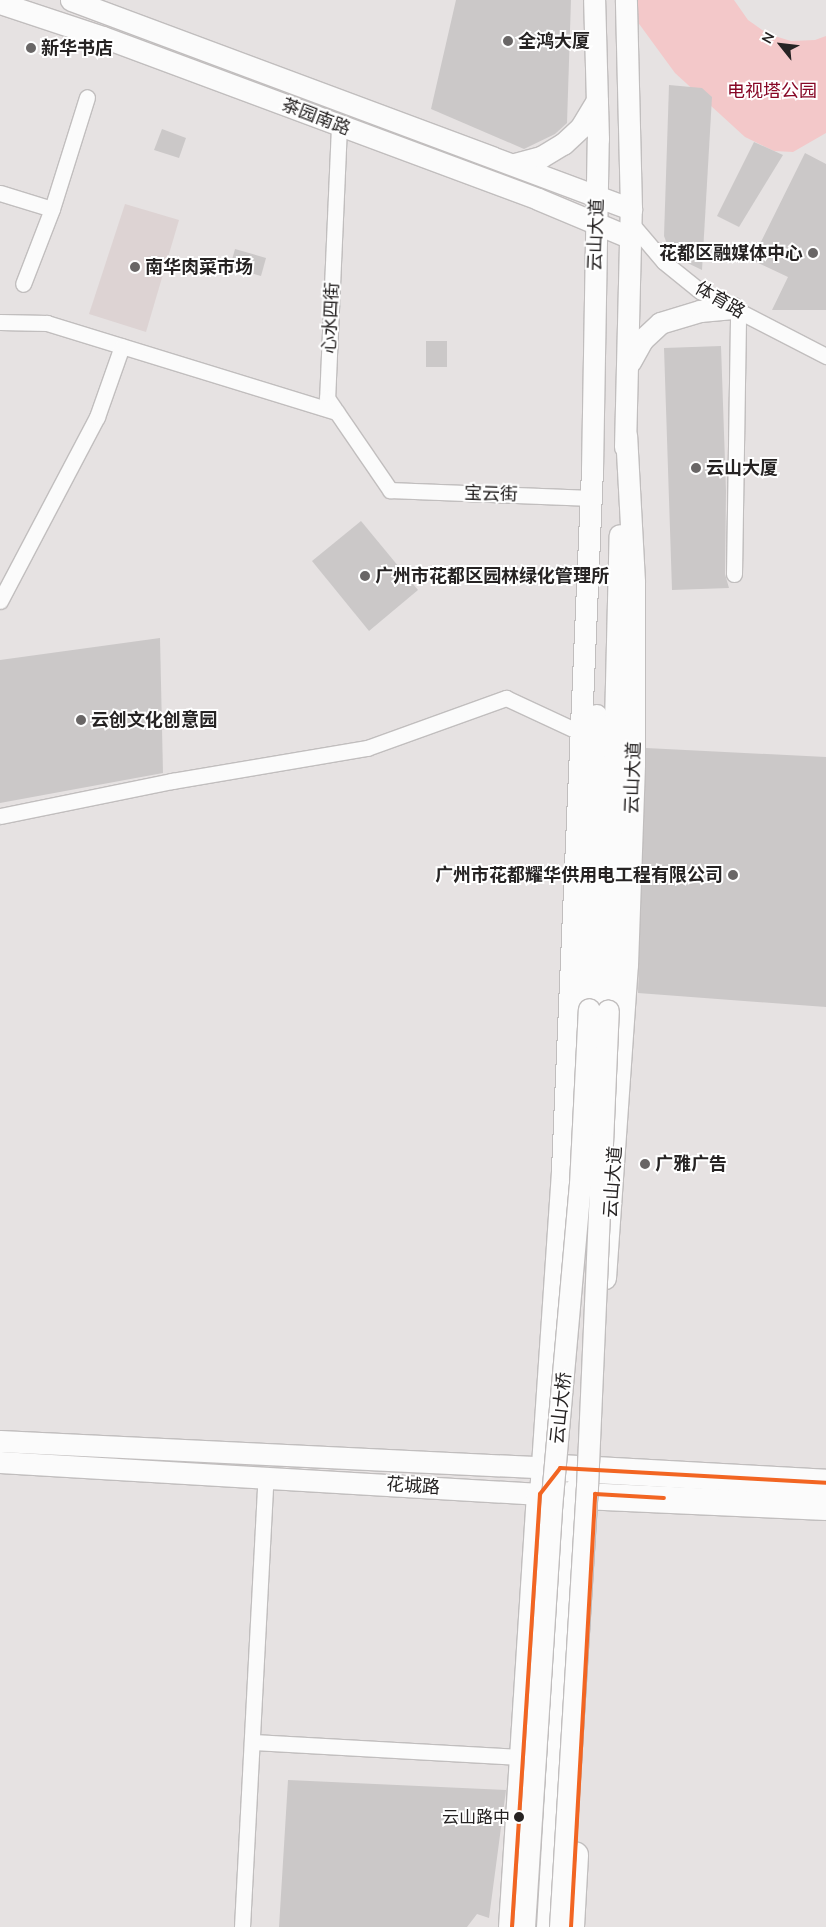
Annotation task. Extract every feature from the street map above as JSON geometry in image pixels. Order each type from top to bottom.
[{"type":"highway","name":"花城路","points":[[552,1468],[826,1483]]},
{"type":"highway","points":[[512,1927],[542,1754],[532,1620],[540,1494],[552,1468]]},
{"type":"highway","name":"云山大道","points":[[571,1927],[584,1494],[587,1469]]},
{"type":"highway","name":"花城路","points":[[540,1494],[584,1494],[826,1507]]},
{"type":"main road","name":"茶园南路","points":[[71,0],[598,196],[630,222]]},
{"type":"main road","name":"云山大道","points":[[552,1468],[552,1352],[592,470],[598,196],[594,0]]},
{"type":"main road","name":"云山大道","points":[[598,1010],[628,364],[630,222],[626,0]]},
{"type":"main road","name":"茶园南路","points":[[0,3],[103,37],[596,223],[630,222]]},
{"type":"main road","points":[[515,164],[541,158],[563,144],[580,126],[597,100]]},
{"type":"main road","points":[[628,364],[642,340],[660,323],[700,311],[736,309]]},
{"type":"main road","name":"云山大道","points":[[587,1469],[611,1222],[627,956],[635,654],[626,435]]},
{"type":"main road","name":"云山大道","points":[[592,470],[596,693],[598,1010]]},
{"type":"main road","name":"云山大桥","points":[[524,1927],[551,1508],[580,1184],[598,1010]]},
{"type":"main road","name":"云山大桥","points":[[560,1927],[587,1487],[598,1010]]},
{"type":"main road","name":"花城路","points":[[0,1441],[552,1468]]},
{"type":"main road","name":"花城路","points":[[0,1462],[266,1476],[540,1494]]},
{"type":"main road","points":[[537,1927],[542,1754],[584,1494],[552,1468]]},
{"type":"main road","points":[[542,1754],[547,1927]]},
{"type":"street","points":[[23,284],[52,209],[86,97]]},
{"type":"street","name":"心水四街","points":[[339,126],[327,398],[390,490]]},
{"type":"street","points":[[0,193],[52,209]]},
{"type":"street","name":"体育路","points":[[630,222],[664,262],[700,291],[826,356]]},
{"type":"street","points":[[734,574],[736,309]]},
{"type":"street","points":[[0,322],[48,323],[337,412]]},
{"type":"street","points":[[0,601],[97,417],[122,346]]},
{"type":"street","name":"宝云街","points":[[390,490],[591,498]]},
{"type":"street","points":[[0,816],[172,781],[367,748],[506,698],[581,733]]},
{"type":"street","points":[[242,1927],[266,1476]]},
{"type":"street","points":[[252,1742],[542,1754]]},
{"type":"shaded area","name":"南华肉菜市场","points":[[125,204],[179,220],[146,332],[89,314]]},
{"type":"green space","name":"电视塔公园","points":[[626,0],[734,0],[748,20],[768,34],[791,41],[815,40],[826,36],[826,133],[793,152],[774,151],[745,137],[675,73],[626,6]]},
{"type":"building","name":"全鸿大厦","points":[[456,0],[571,0],[567,123],[555,134],[524,149],[431,109]]},
{"type":"building","points":[[669,85],[702,88],[712,97],[702,270],[671,255],[664,236]]},
{"type":"building","points":[[162,129],[186,138],[179,158],[154,150]]},
{"type":"building","points":[[754,142],[783,155],[739,227],[717,216]]},
{"type":"building","points":[[805,153],[826,164],[826,310],[772,310],[788,277],[752,260]]},
{"type":"building","points":[[235,249],[266,258],[261,276],[230,267]]},
{"type":"building","points":[[426,341],[447,341],[447,367],[426,367]]},
{"type":"building","name":"云山大厦","points":[[721,346],[726,491],[725,574],[729,588],[672,590],[664,348]]},
{"type":"building","name":"广州市花都区园林绿化管理所","points":[[361,521],[418,590],[369,631],[312,561]]},
{"type":"building","name":"云创文化创意园","points":[[160,638],[163,773],[0,803],[0,660]]},
{"type":"building","name":"广州市花都耀华供用电工程有限公司","points":[[646,748],[826,757],[826,1007],[638,993]]},
{"type":"building","points":[[288,1780],[506,1790],[489,1918],[477,1914],[467,1927],[279,1927]]},
{"type":"transit line","points":[[512,1927],[540,1494],[560,1468],[826,1483]]},
{"type":"transit line","points":[[571,1927],[595,1494],[664,1498]]},
{"type":"place","name":"全鸿大厦","points":[[508,41]]},
{"type":"place","name":"新华书店","points":[[31,48]]},
{"type":"place","name":"花都区融媒体中心","points":[[813,253]]},
{"type":"place","name":"南华肉菜市场","points":[[135,267]]},
{"type":"place","name":"云山大厦","points":[[696,468]]},
{"type":"place","name":"广州市花都区园林绿化管理所","points":[[365,576]]},
{"type":"place","name":"云创文化创意园","points":[[81,720]]},
{"type":"place","name":"广州市花都耀华供用电工程有限公司","points":[[733,875]]},
{"type":"place","name":"广雅广告","points":[[645,1164]]},
{"type":"place","name":"云山路中","points":[[519,1817]]}]
